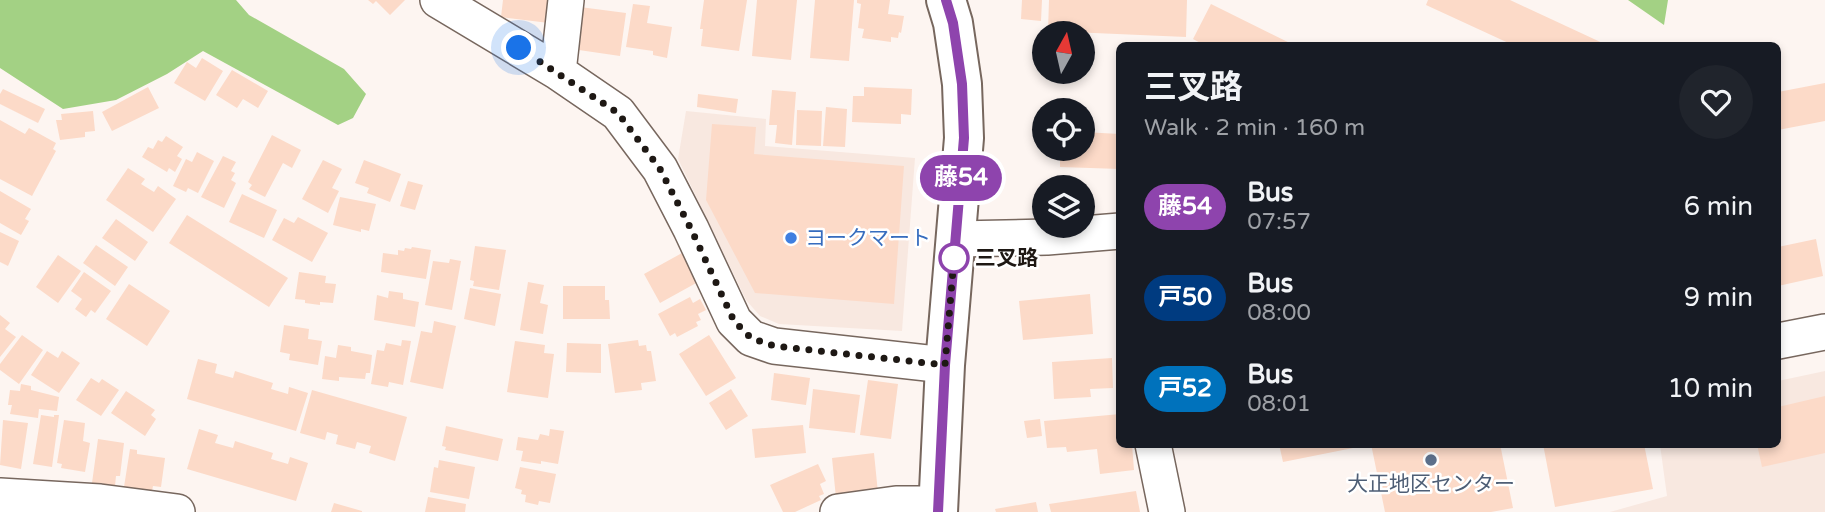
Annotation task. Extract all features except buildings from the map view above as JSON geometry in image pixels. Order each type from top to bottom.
[{"type":"main road","points":[[938,508],[945,365],[964,138],[962,84],[953,23],[946,0]]},
{"type":"street","points":[[438,0],[558,72],[618,113],[660,169],[734,321],[751,338],[774,346],[945,365]]},
{"type":"street","points":[[558,72],[566,0]]},
{"type":"street","points":[[956,239],[1047,237],[1116,230]]},
{"type":"street","points":[[1781,340],[1825,332]]},
{"type":"street","points":[[1154,448],[1167,512]]},
{"type":"street","points":[[0,496],[98,507],[177,512]]},
{"type":"street","points":[[838,512],[896,504],[938,508]]},
{"type":"shaded area","points":[[686,111],[766,119],[765,146],[915,158],[902,331],[779,324],[760,316],[746,300],[678,159]]},
{"type":"shaded area","points":[[1825,371],[1825,512],[1610,512],[1667,496],[1660,448],[1781,448],[1781,380]]},
{"type":"green space","points":[[0,0],[236,0],[249,15],[344,69],[366,94],[353,118],[338,125],[203,51],[167,74],[116,100],[63,109],[0,68]]},
{"type":"green space","points":[[1628,0],[1668,0],[1664,25]]},
{"type":"bus line","name":"藤54","points":[[938,512],[945,365],[964,138],[962,84],[953,23],[946,0]]},
{"type":"place","name":"ヨークマート","points":[[791,238]]},
{"type":"place","name":"三叉路","points":[[954,258]]},
{"type":"place","name":"大正地区センター","points":[[1431,460]]},
{"type":"route","points":[[519,48],[618,113],[660,169],[734,321],[751,338],[774,346],[945,365],[954,258]]}]
